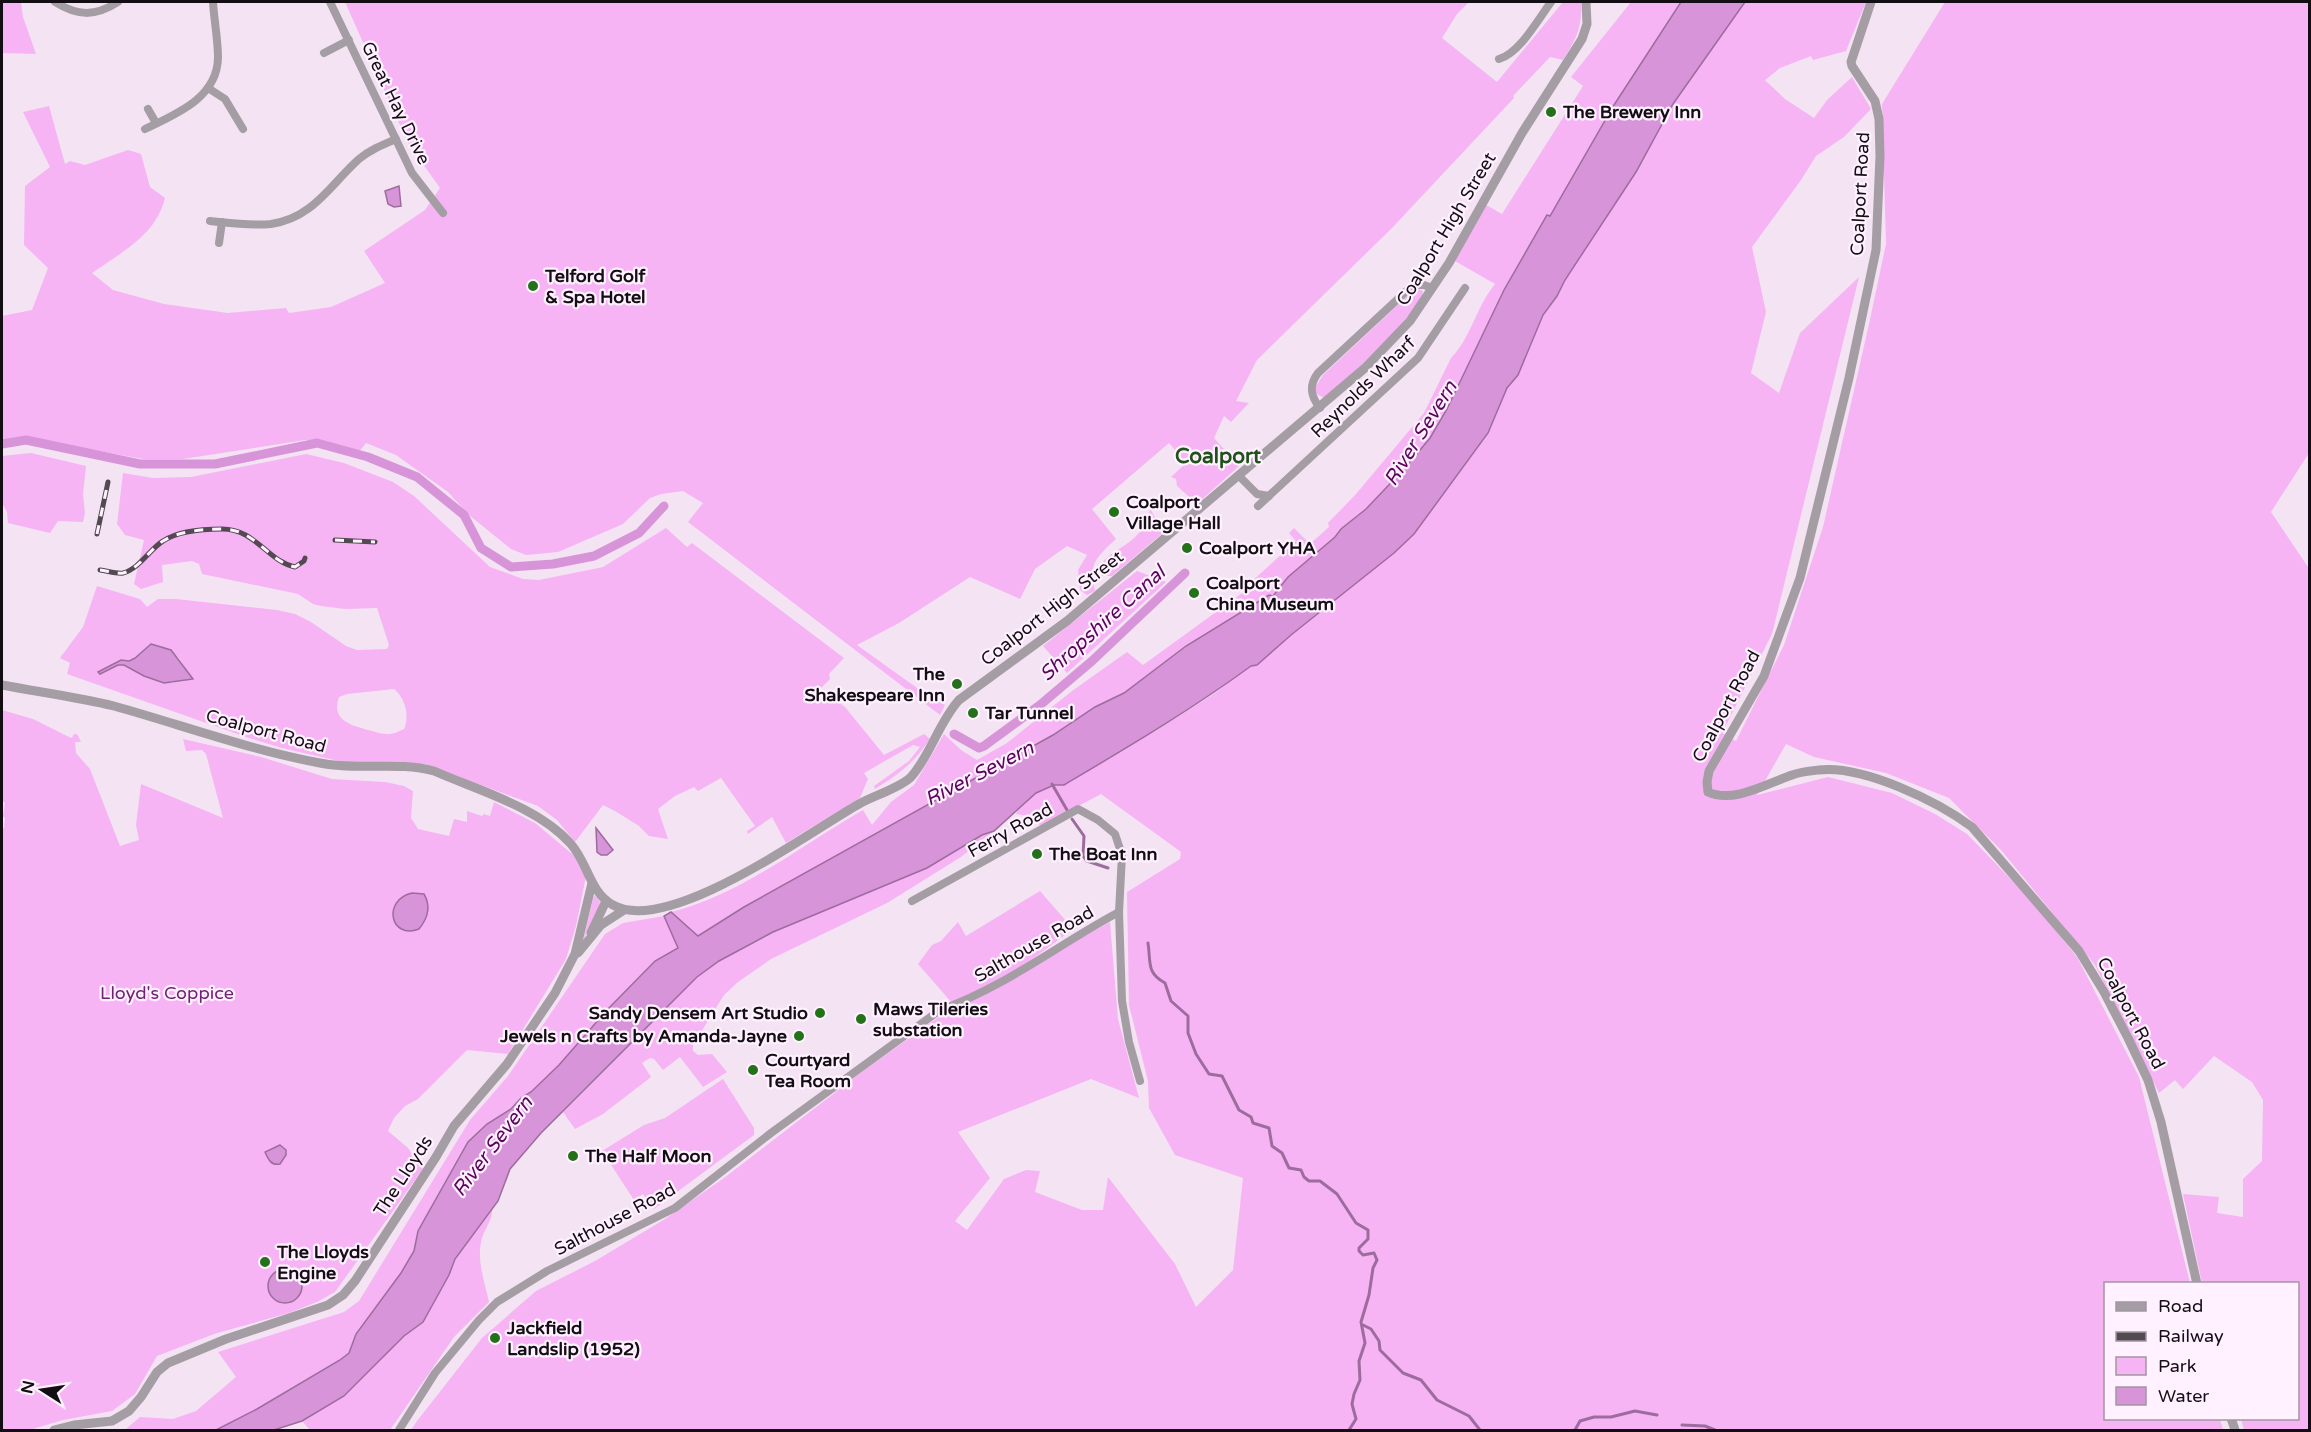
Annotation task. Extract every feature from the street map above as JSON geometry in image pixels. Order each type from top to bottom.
[{"type":"street","points":[[55,2],[69,10],[88,14],[118,2]]},
{"type":"street","points":[[146,129],[189,107],[208,88],[218,59],[213,2]]},
{"type":"street","name":"Great Hay Drive","points":[[330,2],[412,173],[443,213]]},
{"type":"street","points":[[1499,59],[1505,57],[1520,44],[1551,2]]},
{"type":"street","name":"Coalport High Street","points":[[624,910],[640,911],[687,901],[732,880],[859,804],[910,778],[959,700],[1066,621],[1240,477],[1365,368],[1410,321],[1449,263],[1522,133],[1582,39],[1587,24],[1586,2]]},
{"type":"street","name":"Coalport Road","points":[[1871,2],[1853,53],[1852,66],[1875,101],[1879,119],[1880,156],[1876,250],[1849,378],[1800,578],[1764,676],[1709,771],[1708,792],[1717,797],[1750,792],[1793,774],[1815,771],[1849,772],[1918,794],[1950,811],[1972,827],[2079,951],[2128,1038],[2148,1080],[2161,1122],[2197,1282]]},
{"type":"street","points":[[324,53],[349,40]]},
{"type":"street","points":[[208,88],[225,99],[243,129]]},
{"type":"street","points":[[148,109],[156,123]]},
{"type":"street","points":[[210,221],[255,225],[273,224],[309,210],[358,160],[373,149],[396,139]]},
{"type":"street","points":[[219,243],[222,222]]},
{"type":"street","points":[[1320,408],[1312,398],[1312,380],[1413,285],[1432,288]]},
{"type":"street","name":"Reynolds Wharf","points":[[1258,506],[1418,358],[1465,288]]},
{"type":"street","points":[[1240,477],[1257,494],[1269,496]]},
{"type":"street","name":"Coalport Road","points":[[2,685],[110,706],[323,764],[420,767],[434,771],[535,815],[570,842],[592,883]]},
{"type":"street","name":"Ferry Road","points":[[912,901],[1078,810],[1098,820],[1115,834],[1122,855],[1119,912]]},
{"type":"street","points":[[592,883],[598,894],[606,901],[624,910]]},
{"type":"street","name":"The Lloyds","points":[[54,1431],[74,1425],[112,1421],[129,1411],[157,1372],[168,1363],[226,1339],[328,1305],[344,1295],[436,1157],[454,1126],[507,1064],[555,993],[571,963],[578,943],[592,883]]},
{"type":"street","points":[[571,963],[587,940],[606,901]]},
{"type":"street","points":[[587,940],[609,919],[624,910]]},
{"type":"street","points":[[1119,912],[1122,1001],[1129,1042],[1140,1081]]},
{"type":"street","name":"Salthouse Road","points":[[399,1431],[429,1382],[451,1352],[497,1302],[547,1271],[675,1208],[771,1133],[940,1010],[1011,978],[1084,931],[1119,912]]},
{"type":"green space","points":[[2,2],[21,2],[23,17],[36,54],[3,53]]},
{"type":"green space","points":[[345,2],[1469,2],[1457,14],[1442,38],[1497,82],[1563,2],[1581,2],[1581,19],[1578,32],[1563,60],[1550,57],[1392,228],[1257,360],[1236,401],[1249,403],[1231,422],[1224,416],[1214,438],[1239,466],[1197,504],[1177,486],[1176,479],[1171,477],[1186,463],[1169,443],[1092,509],[1116,539],[1095,562],[1093,582],[1095,591],[1087,595],[1080,590],[1078,570],[1087,555],[1067,546],[1035,569],[1020,599],[970,577],[899,623],[857,645],[945,705],[940,715],[688,522],[703,503],[683,491],[650,498],[623,524],[558,552],[526,555],[511,549],[469,515],[448,492],[396,455],[366,443],[358,453],[326,441],[305,440],[183,459],[143,459],[44,441],[17,438],[2,441],[2,316],[32,310],[48,268],[24,245],[25,186],[50,167],[23,112],[49,106],[65,164],[70,161],[85,165],[128,150],[141,154],[150,187],[165,198],[161,211],[146,232],[126,250],[92,273],[113,290],[164,304],[228,313],[286,308],[289,313],[331,307],[385,283],[364,251],[425,210],[440,188],[408,143]]},
{"type":"green space","points":[[1631,2],[1681,2],[1614,105],[1550,217],[1547,215],[1504,290],[1447,409],[1430,438],[1366,509],[1288,577],[1273,597],[1186,646],[1124,694],[1095,707],[1053,735],[744,907],[698,936],[671,912],[722,894],[770,868],[863,810],[872,825],[891,802],[914,785],[944,734],[961,750],[977,760],[1007,743],[1072,691],[1127,652],[1143,665],[1252,586],[1250,583],[1296,541],[1289,533],[1294,528],[1310,544],[1329,527],[1328,523],[1356,494],[1424,413],[1451,358],[1464,341],[1483,302],[1495,284],[1455,261],[1486,205],[1502,214],[1583,86],[1571,77]]},
{"type":"green space","points":[[1745,2],[1866,2],[1846,51],[1813,60],[1811,56],[1780,68],[1765,80],[1785,99],[1814,118],[1827,100],[1852,77],[1871,109],[1844,137],[1816,156],[1752,247],[1766,312],[1751,373],[1779,393],[1800,333],[1859,277],[1772,634],[1722,733],[1736,741],[1784,645],[1823,527],[1886,244],[1882,104],[1945,2],[2309,2],[2309,453],[2271,512],[2310,570],[2309,1430],[2244,1430],[2241,1420],[2299,1420],[2299,1282],[2202,1282],[2183,1194],[2219,1197],[2217,1213],[2243,1217],[2243,1179],[2262,1161],[2263,1100],[2252,1082],[2214,1056],[2183,1089],[2175,1080],[2159,1093],[2095,965],[2001,850],[1949,798],[1886,773],[1814,757],[1786,744],[1757,795],[1828,777],[1892,793],[1935,814],[1967,834],[2031,900],[2077,957],[2139,1077],[2190,1282],[2104,1282],[2104,1420],[2220,1420],[2223,1430],[411,1430],[482,1338],[536,1291],[595,1261],[665,1219],[724,1178],[863,1071],[943,1014],[1015,978],[1110,922],[1118,1019],[1139,1098],[1091,1079],[958,1132],[990,1178],[955,1221],[967,1230],[1004,1179],[1026,1170],[1040,1171],[1035,1192],[1082,1210],[1103,1210],[1108,1177],[1175,1264],[1196,1307],[1233,1270],[1243,1178],[1175,1155],[1149,1108],[1148,1081],[1129,1005],[1127,892],[1180,859],[1181,852],[1101,794],[1041,826],[1028,816],[1016,814],[1018,809],[1036,793],[1157,730],[1212,695],[1251,666],[1257,665],[1414,534],[1488,433],[1507,388],[1518,375],[1543,315],[1636,172],[1673,104]]},
{"type":"green space","points":[[1416,288],[1423,291],[1422,296],[1389,338],[1324,398],[1315,393],[1315,388],[1323,375]]},
{"type":"green space","points":[[31,453],[86,466],[83,522],[58,521],[50,533],[8,523],[7,512],[2,503],[2,456]]},
{"type":"green space","points":[[306,454],[344,463],[393,482],[414,496],[490,567],[523,579],[539,580],[603,567],[666,528],[687,547],[692,543],[844,658],[829,674],[830,679],[820,689],[845,707],[884,755],[924,734],[930,739],[906,767],[875,789],[874,786],[909,761],[920,747],[913,745],[864,773],[868,779],[860,798],[786,843],[772,817],[748,834],[747,831],[755,826],[721,778],[698,791],[694,787],[675,796],[658,809],[668,839],[649,836],[639,826],[603,805],[575,842],[557,820],[538,806],[425,764],[343,762],[282,748],[67,674],[70,663],[60,658],[83,627],[97,586],[140,599],[147,607],[158,599],[176,599],[277,610],[295,614],[311,622],[346,646],[357,650],[387,649],[389,645],[377,608],[345,609],[313,604],[298,594],[202,574],[199,564],[192,561],[162,565],[163,582],[141,589],[134,584],[144,540],[125,535],[117,524],[123,473],[153,478],[191,477]],"holes":[[[151,644],[167,649],[176,655],[190,679],[171,683],[125,665],[118,665],[135,657]],[[394,689],[401,697],[405,708],[407,719],[404,729],[396,733],[382,734],[355,726],[340,716],[337,705],[339,697],[347,694]]]},
{"type":"green space","points":[[1150,508],[1158,524],[1165,531],[1112,576],[1102,576],[1098,571],[1102,563],[1141,530]]},
{"type":"green space","points":[[1137,571],[1166,582],[1067,673],[1043,646]]},
{"type":"green space","name":"Lloyd's Coppice","points":[[2,710],[33,719],[72,738],[74,734],[77,734],[81,742],[75,742],[76,753],[90,769],[120,846],[139,840],[136,825],[141,784],[223,818],[206,754],[202,750],[186,751],[183,739],[261,757],[332,779],[385,782],[404,786],[413,791],[411,818],[418,829],[449,836],[454,819],[467,822],[467,811],[490,816],[494,802],[535,823],[577,858],[586,876],[576,926],[566,959],[508,1054],[467,1050],[418,1099],[405,1106],[394,1118],[388,1131],[408,1148],[423,1169],[335,1292],[289,1313],[214,1334],[157,1356],[135,1394],[112,1411],[63,1420],[29,1430],[2,1430],[2,828],[4,828],[5,803],[2,800]]},
{"type":"green space","points":[[994,831],[961,857],[887,903],[771,959],[738,982],[724,995],[693,1045],[693,1051],[698,1055],[712,1054],[727,1072],[703,1087],[680,1057],[663,1070],[654,1059],[650,1058],[642,1063],[651,1077],[603,1114],[575,1129],[563,1112],[697,977],[719,961],[773,932],[927,868],[982,835]]},
{"type":"green space","points":[[1040,891],[1073,929],[1019,969],[952,1003],[918,964],[932,945],[941,941],[958,922],[966,936]]},
{"type":"green space","points":[[594,895],[600,901],[599,907],[583,941]]},
{"type":"green space","points":[[664,916],[678,948],[655,961],[607,1010],[559,1065],[511,1109],[487,1124],[468,1142],[418,1231],[414,1251],[401,1273],[356,1334],[348,1355],[257,1409],[216,1430],[125,1430],[140,1417],[173,1419],[196,1411],[236,1377],[218,1352],[344,1312],[359,1301],[470,1120],[508,1076],[605,934],[623,923]]},
{"type":"green space","points":[[723,1079],[754,1128],[754,1135],[654,1209],[643,1194],[634,1200],[602,1151],[644,1125],[665,1118]]},
{"type":"green space","points":[[492,1207],[480,1250],[489,1302],[454,1337],[390,1430],[310,1430],[302,1421],[344,1396],[404,1336],[423,1322],[449,1275],[455,1259]]},
{"type":"water","name":"River Severn","points":[[1681,2],[1745,2],[1673,104],[1636,172],[1543,315],[1518,375],[1507,388],[1488,433],[1414,534],[1257,665],[1251,666],[1182,713],[1064,785],[1054,785],[1036,793],[994,831],[982,835],[927,868],[773,932],[719,961],[697,977],[541,1133],[510,1169],[498,1201],[455,1259],[449,1275],[423,1322],[404,1336],[344,1396],[302,1421],[274,1430],[216,1430],[257,1409],[349,1353],[356,1334],[401,1273],[414,1251],[418,1231],[468,1142],[487,1124],[511,1109],[559,1065],[607,1010],[655,961],[678,948],[664,916],[671,912],[698,936],[744,907],[1053,735],[1095,707],[1124,693],[1186,646],[1269,595],[1273,596],[1288,577],[1366,509],[1430,438],[1447,409],[1504,290],[1547,215],[1550,216],[1614,105]]},
{"type":"water","points":[[399,186],[401,206],[394,207],[388,204],[385,191]]},
{"type":"water","points":[[151,644],[171,650],[193,679],[164,683],[144,676],[124,665],[118,665],[100,674],[98,672],[121,660],[129,661],[135,658]]},
{"type":"water","points":[[596,828],[613,850],[607,855],[597,852]]},
{"type":"water","points":[[412,893],[424,894],[428,907],[425,921],[419,929],[409,931],[401,929],[396,924],[393,910],[402,897]]},
{"type":"water","points":[[280,1145],[286,1150],[286,1155],[280,1164],[274,1164],[265,1152]]},
{"type":"water","points":[[285,1269],[297,1274],[302,1286],[297,1298],[285,1303],[273,1298],[268,1286],[273,1274]]},
{"type":"waterway","name":"Shropshire Canal","points":[[2,444],[26,440],[140,464],[215,464],[317,443],[368,457],[417,477],[464,515],[481,548],[511,567],[553,564],[594,556],[639,533],[664,506]]},
{"type":"waterway","name":"Shropshire Canal","points":[[954,734],[979,748],[984,746],[1040,705],[1092,661],[1185,573]]},
{"type":"waterway","points":[[1052,784],[1067,810]]},
{"type":"waterway","points":[[1072,819],[1084,836],[1083,856],[1087,861],[1108,868]]},
{"type":"waterway","points":[[1148,943],[1152,971],[1165,983],[1171,1001],[1188,1016],[1188,1033],[1196,1054],[1209,1074],[1222,1076],[1239,1110],[1251,1117],[1253,1123],[1269,1128],[1272,1146],[1282,1153],[1289,1168],[1301,1170],[1309,1181],[1320,1181],[1337,1194],[1356,1223],[1368,1230],[1368,1239],[1359,1251],[1363,1255],[1374,1253],[1377,1260],[1373,1268],[1369,1295],[1361,1322],[1365,1343],[1359,1361],[1360,1380],[1352,1404],[1356,1419],[1349,1430]]},
{"type":"waterway","points":[[1363,1325],[1371,1329],[1379,1341],[1380,1350],[1403,1373],[1421,1380],[1437,1400],[1469,1416],[1480,1430]]},
{"type":"waterway","points":[[1575,1430],[1580,1421],[1594,1417],[1611,1417],[1635,1411],[1657,1415]]},
{"type":"waterway","points":[[1682,1425],[1705,1426],[1715,1430]]},
{"type":"railway","points":[[97,534],[108,482]]},
{"type":"railway","points":[[100,570],[115,573],[129,571],[169,538],[208,529],[234,530],[244,534],[277,559],[295,567],[305,558]]},
{"type":"railway","points":[[335,540],[375,542]]},
{"type":"place","name":"The Brewery Inn","points":[[1551,112]]},
{"type":"place","name":"Telford Golf & Spa Hotel","points":[[533,286]]},
{"type":"place","name":"Coalport Village Hall","points":[[1114,512]]},
{"type":"place","name":"Coalport YHA","points":[[1187,548]]},
{"type":"place","name":"Coalport China Museum","points":[[1194,593]]},
{"type":"place","name":"The Shakespeare Inn","points":[[957,684]]},
{"type":"place","name":"Tar Tunnel","points":[[973,713]]},
{"type":"place","name":"The Boat Inn","points":[[1037,854]]},
{"type":"place","name":"Sandy Densem Art Studio","points":[[820,1013]]},
{"type":"place","name":"Maws Tileries substation","points":[[861,1019]]},
{"type":"place","name":"Jewels n Crafts by Amanda-Jayne","points":[[799,1036]]},
{"type":"place","name":"Courtyard Tea Room","points":[[753,1070]]},
{"type":"place","name":"The Half Moon","points":[[573,1156]]},
{"type":"place","name":"The Lloyds Engine","points":[[265,1262]]},
{"type":"place","name":"Jackfield Landslip (1952)","points":[[495,1338]]},
{"type":"district","name":"Coalport","points":[[1218,456]]}]
